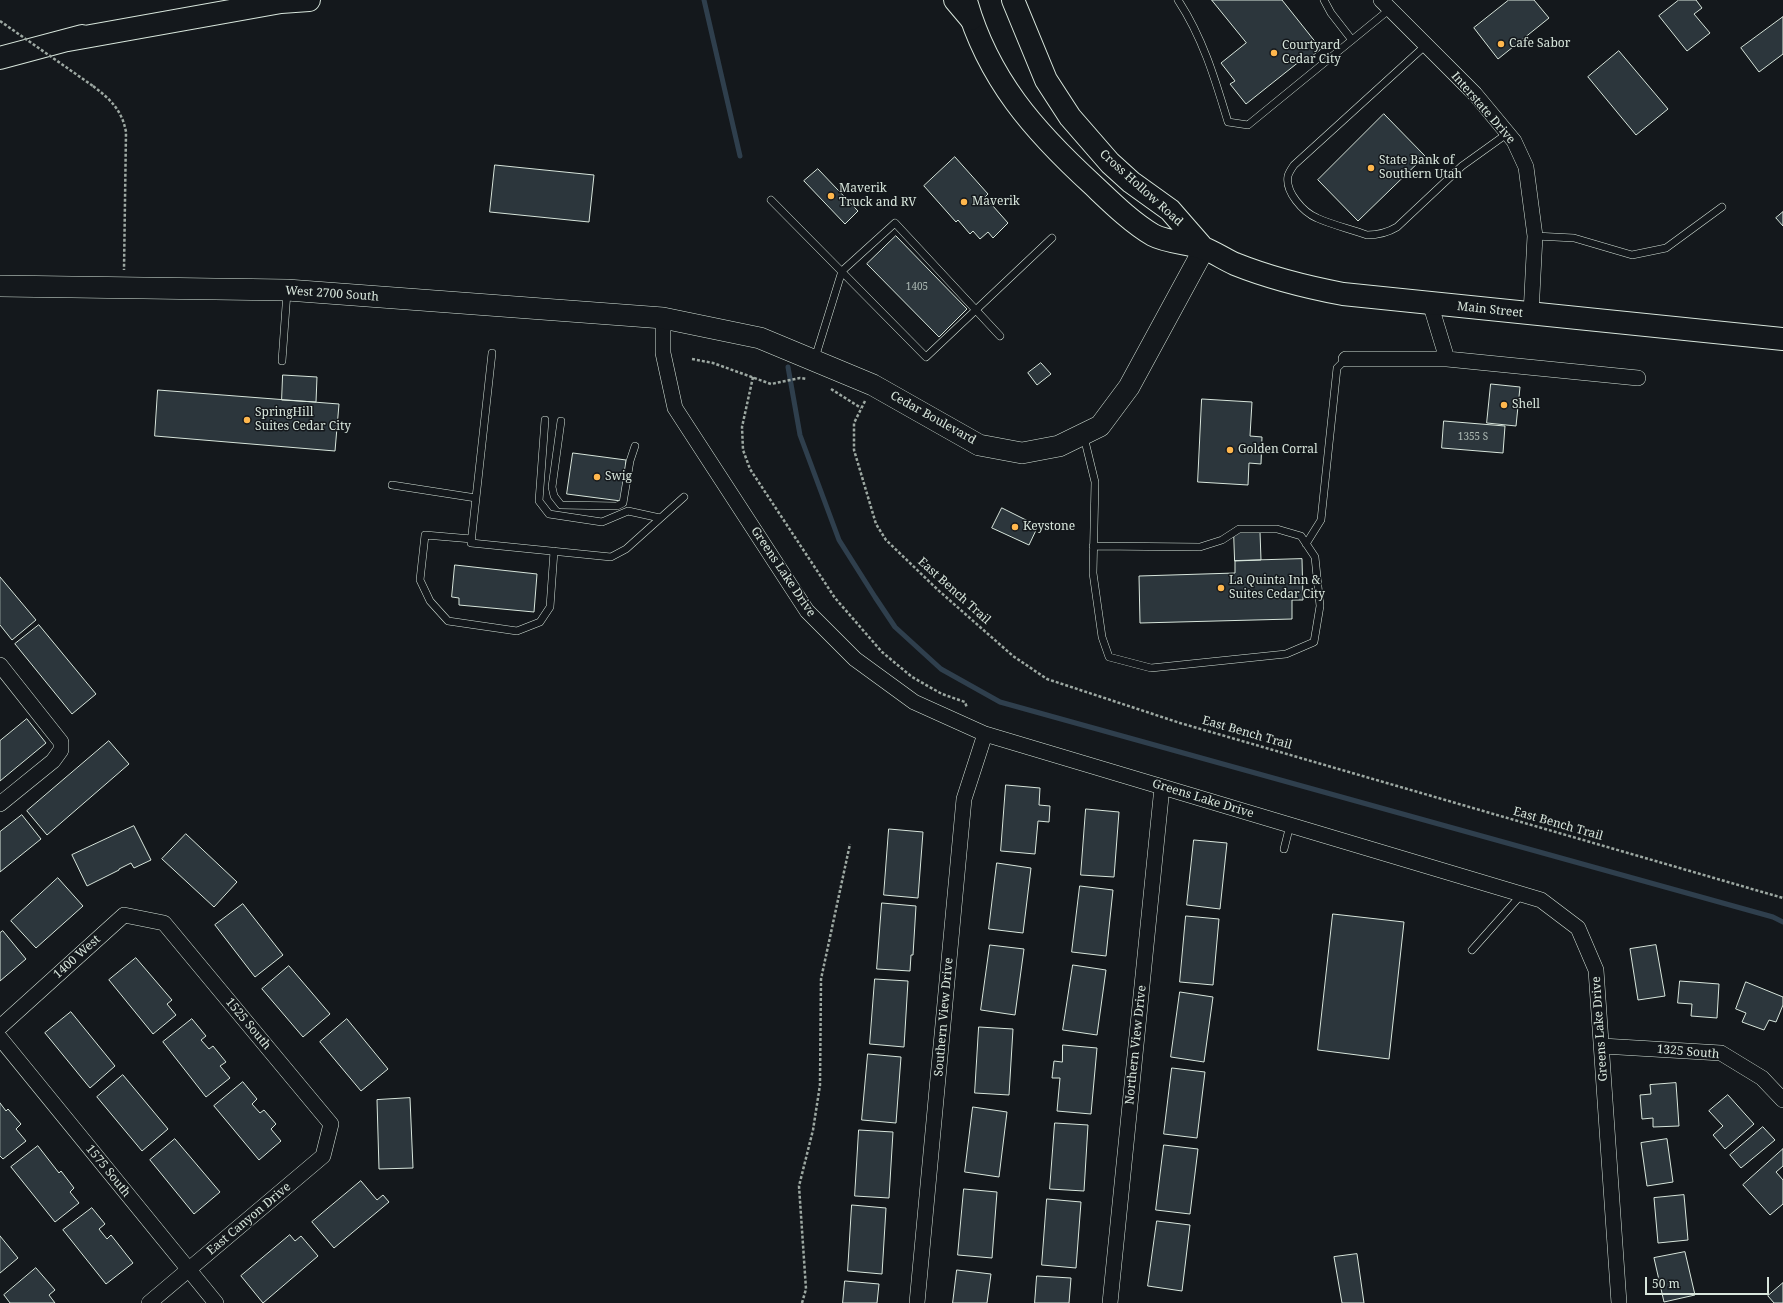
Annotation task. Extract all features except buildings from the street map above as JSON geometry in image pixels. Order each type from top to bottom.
[{"type":"main road","points":[[0,58],[209,0]]},
{"type":"main road","points":[[68,40],[281,2],[309,0]]},
{"type":"main road","name":"Cross Hollow Road","points":[[955,0],[969,10],[987,57],[1009,94],[1035,127],[1083,176],[1127,215],[1155,236],[1204,248]]},
{"type":"main road","name":"Cross Hollow Road","points":[[1013,0],[1044,75],[1070,117],[1110,162],[1131,182],[1170,210],[1204,248]]},
{"type":"main road","name":"Main Street","points":[[1204,248],[1235,264],[1304,286],[1343,294],[1783,340]]},
{"type":"street","name":"Interstate Drive","points":[[1385,4],[1475,94],[1514,141],[1526,167],[1535,236],[1531,314]]},
{"type":"street","name":"Cedar Boulevard","points":[[663,318],[760,338],[813,370],[873,385],[979,444],[1022,453],[1059,446],[1100,426],[1129,387],[1204,248]]},
{"type":"street","name":"West 2700 South","points":[[0,286],[287,290],[663,318]]},
{"type":"street","points":[[1430,303],[1447,359]]},
{"type":"street","name":"Greens Lake Drive","points":[[663,318],[663,353],[675,408],[807,611],[855,659],[914,702],[985,734],[1541,900],[1578,928],[1596,970],[1619,1303]]},
{"type":"street","points":[[1346,358],[1447,359],[1638,378]]},
{"type":"street","points":[[0,666],[61,742],[61,750],[53,761],[0,804]]},
{"type":"street","name":"Southern View Drive","points":[[917,1303],[964,799],[985,734]]},
{"type":"street","name":"Northern View Drive","points":[[1110,1303],[1162,787]]},
{"type":"street","name":"1400 West","points":[[0,1027],[124,916],[164,923]]},
{"type":"street","name":"1525 South","points":[[164,923],[331,1124]]},
{"type":"street","name":"1575 South","points":[[0,1038],[216,1303]]},
{"type":"street","name":"1325 South","points":[[1602,1046],[1720,1052],[1762,1078],[1783,1100]]},
{"type":"street","name":"East Canyon Drive","points":[[149,1303],[324,1156],[331,1124]]},
{"type":"lane","points":[[1178,0],[1199,36],[1208,58],[1228,122],[1248,125],[1352,40],[1385,4]]},
{"type":"lane","points":[[1324,0],[1331,13],[1352,40]]},
{"type":"lane","points":[[1426,45],[1294,165],[1288,175],[1288,184],[1291,192],[1304,209],[1316,217],[1368,234],[1376,235],[1386,233],[1397,227],[1462,166],[1508,133]]},
{"type":"lane","points":[[771,200],[926,357],[1052,238]]},
{"type":"lane","points":[[1535,236],[1574,238],[1632,255],[1666,248],[1722,207]]},
{"type":"lane","points":[[813,370],[842,271],[895,223],[1000,336]]},
{"type":"lane","points":[[282,361],[287,290]]},
{"type":"lane","points":[[492,353],[471,543],[611,557],[626,549],[684,497]]},
{"type":"lane","points":[[1306,544],[1320,520],[1336,368],[1346,358]]},
{"type":"lane","points":[[545,420],[539,501],[549,514],[602,522],[628,511],[660,518]]},
{"type":"lane","points":[[561,421],[552,487],[554,496],[561,505],[617,506],[623,503]]},
{"type":"lane","points":[[1083,435],[1095,482],[1094,546],[1094,580],[1102,637],[1109,657],[1151,668],[1286,654],[1314,642],[1320,606],[1315,557],[1301,536],[1277,529],[1239,529],[1222,540],[1200,547],[1094,546]]},
{"type":"lane","points":[[628,511],[623,503],[630,461],[635,446]]},
{"type":"lane","points":[[392,485],[476,498]]},
{"type":"lane","points":[[472,539],[425,535],[420,580],[430,601],[448,621],[517,631],[540,622],[550,607],[554,551]]},
{"type":"lane","points":[[1284,849],[1290,825]]},
{"type":"lane","points":[[1472,950],[1521,895]]},
{"type":"path","points":[[0,21],[93,86],[117,107],[124,121],[126,132],[123,288]]},
{"type":"path","points":[[692,358],[713,363],[771,384],[797,378],[813,370]]},
{"type":"path","points":[[753,377],[742,427],[743,450],[750,469],[835,598],[849,616],[882,652],[912,678],[942,694],[965,702],[968,711],[964,725]]},
{"type":"path","name":"East Bench Trail","points":[[873,385],[854,423],[854,450],[876,524],[886,540],[938,590],[1013,656],[1047,679],[1180,723],[1783,898]]},
{"type":"path","points":[[829,388],[861,408]]},
{"type":"path","points":[[802,1303],[806,1289],[799,1186],[813,1130],[820,1085],[821,979],[850,844]]},
{"type":"waterway","points":[[704,0],[740,156]]},
{"type":"waterway","points":[[788,367],[800,435],[839,540],[875,597],[895,627],[941,669],[1000,702],[1773,917],[1783,922]]},
{"type":"place","name":"Cafe Sabor","points":[[1501,44]]},
{"type":"place","name":"Courtyard Cedar City","points":[[1274,53]]},
{"type":"place","name":"State Bank of Southern Utah","points":[[1371,168]]},
{"type":"place","name":"Maverik Truck and RV","points":[[831,196]]},
{"type":"place","name":"Maverik","points":[[964,202]]},
{"type":"place","name":"Shell","points":[[1504,405]]},
{"type":"place","name":"SpringHill Suites Cedar City","points":[[247,420]]},
{"type":"place","name":"Golden Corral","points":[[1230,450]]},
{"type":"place","name":"Swig","points":[[597,477]]},
{"type":"place","name":"Keystone","points":[[1015,527]]},
{"type":"place","name":"La Quinta Inn & Suites Cedar City","points":[[1221,588]]}]
